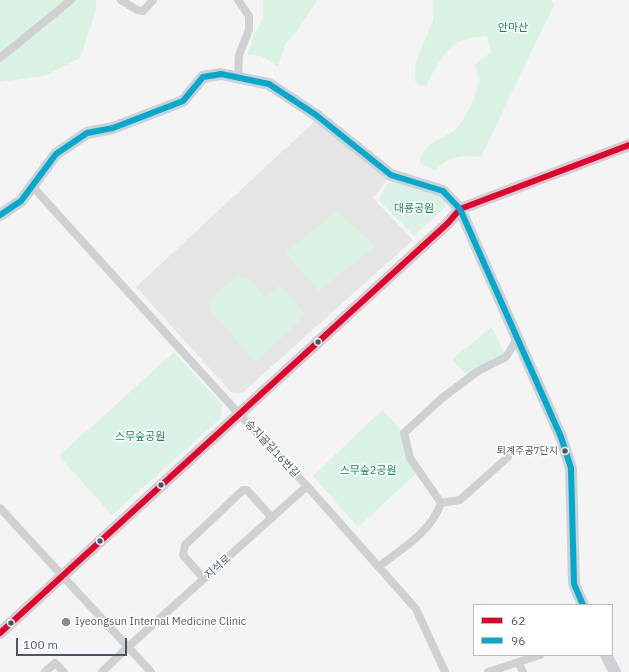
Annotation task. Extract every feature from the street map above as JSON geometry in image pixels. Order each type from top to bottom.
[{"type":"street","points":[[0,58],[71,0]]},
{"type":"street","points":[[121,0],[137,10],[143,11],[153,0]]},
{"type":"street","points":[[238,0],[249,16],[249,30],[239,55],[238,78]]},
{"type":"street","points":[[0,215],[21,201],[56,154],[88,133],[113,128],[183,101],[203,77],[221,74],[269,84],[316,115],[392,175],[443,191],[460,209],[559,433],[571,468],[574,584],[583,604]]},
{"type":"street","points":[[0,633],[448,223],[460,209],[629,145]]},
{"type":"street","name":"승지골길16번길","points":[[32,186],[239,414],[307,486],[416,609],[445,672]]},
{"type":"street","points":[[441,503],[410,458],[404,433],[441,399],[478,371],[506,357],[517,339]]},
{"type":"street","points":[[441,503],[460,500],[508,457]]},
{"type":"street","name":"지석로","points":[[102,672],[128,646],[307,486]]},
{"type":"street","points":[[204,579],[183,555],[185,545],[243,490],[247,490],[272,518]]},
{"type":"street","points":[[379,566],[408,545],[437,516],[441,503]]},
{"type":"street","points":[[0,508],[151,672]]},
{"type":"street","points":[[488,672],[537,656]]},
{"type":"street","points":[[607,656],[615,672]]},
{"type":"street","points":[[518,662],[523,672]]},
{"type":"street","points":[[45,672],[55,663],[64,672]]},
{"type":"shaded area","points":[[315,121],[388,179],[373,198],[413,240],[242,393],[231,392],[136,287]]},
{"type":"green space","points":[[0,0],[96,0],[96,10],[80,58],[44,76],[0,82]]},
{"type":"green space","points":[[263,0],[317,0],[297,31],[286,43],[278,66],[261,56],[247,55],[255,33],[263,19]]},
{"type":"green space","name":"안마산","points":[[433,0],[551,0],[554,5],[481,157],[456,157],[446,161],[436,170],[425,167],[420,162],[422,155],[428,146],[457,128],[466,116],[478,86],[479,78],[475,65],[491,52],[487,36],[474,37],[455,44],[442,57],[426,86],[419,85],[415,81],[415,65],[433,20]]},
{"type":"green space","name":"대룡공원","points":[[390,181],[425,192],[441,195],[445,200],[445,207],[414,236],[379,201],[380,195]]},
{"type":"green space","points":[[337,211],[375,246],[319,291],[285,253]]},
{"type":"green space","points":[[237,275],[250,280],[266,298],[280,285],[306,315],[255,362],[210,310],[210,299]]},
{"type":"green space","points":[[492,327],[506,357],[469,378],[452,359]]},
{"type":"green space","name":"스무숲공원","points":[[174,352],[222,404],[221,418],[112,515],[59,456]]},
{"type":"green space","name":"스무숲2공원","points":[[382,410],[404,433],[419,471],[358,527],[313,476]]},
{"type":"transit line","name":"96","points":[[0,215],[21,201],[56,154],[87,133],[113,128],[183,101],[203,77],[221,74],[269,84],[316,115],[391,175],[443,191],[460,209],[561,437],[571,468],[574,584],[583,604]]},
{"type":"transit line","name":"62","points":[[0,633],[448,223],[460,209],[629,145]]},
{"type":"place","name":"퇴계주공7단지","points":[[565,451]]},
{"type":"place","name":"Iyeongsun Internal Medicine Clinic","points":[[66,622]]}]
